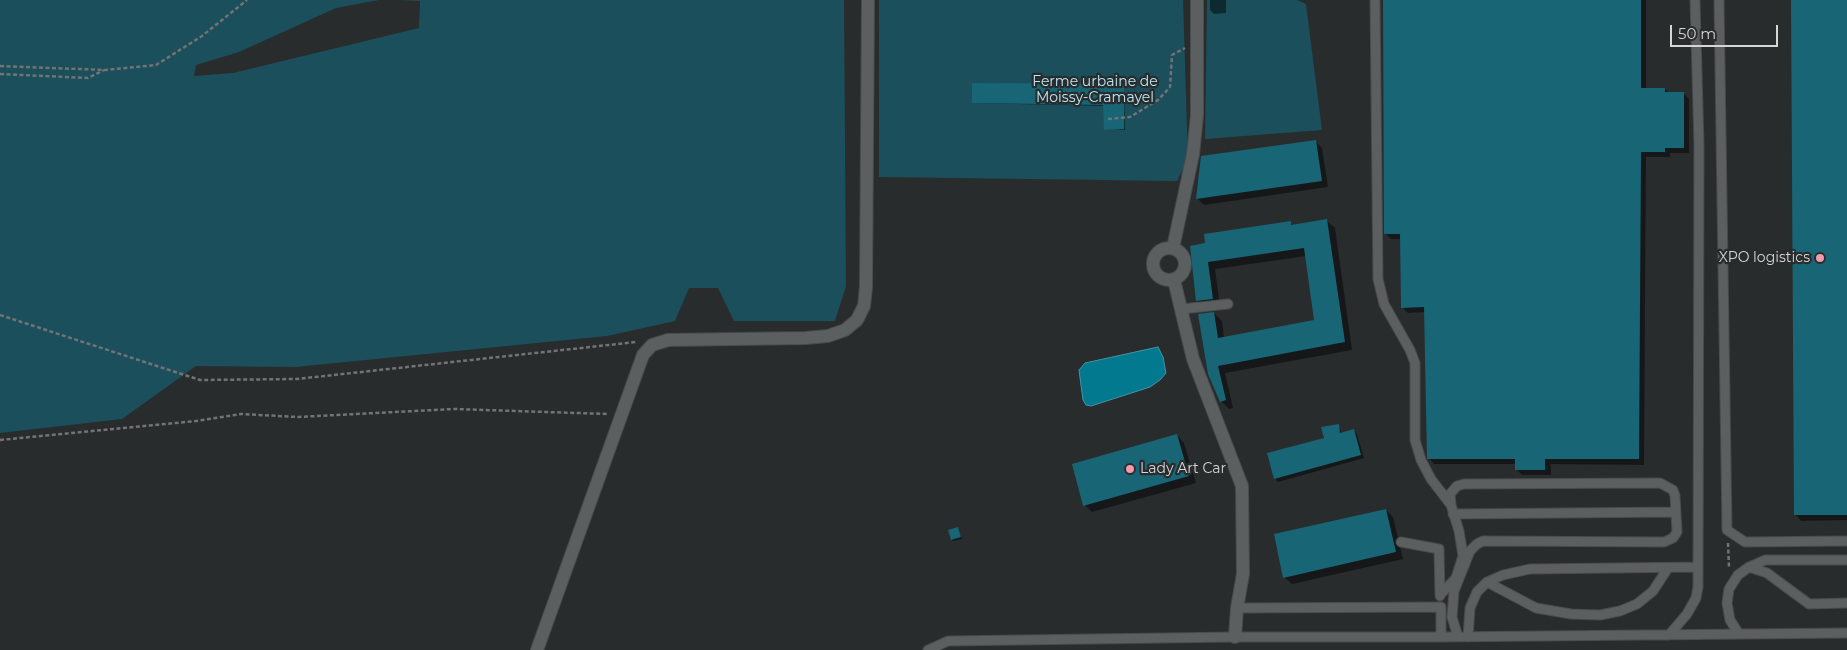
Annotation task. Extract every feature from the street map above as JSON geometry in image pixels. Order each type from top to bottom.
[{"type":"street","points":[[538,650],[643,355],[652,345],[668,340],[828,336],[846,330],[857,320],[864,306],[866,287],[868,0]]},
{"type":"street","points":[[1173,248],[1193,154],[1197,114],[1199,47],[1197,0]]},
{"type":"street","points":[[1173,248],[1181,253],[1185,262],[1184,271],[1174,280],[1163,280],[1158,277],[1152,262],[1160,250],[1173,248]]},
{"type":"street","points":[[1174,280],[1182,308],[1192,359],[1242,486],[1243,574],[1237,608],[1235,637]]},
{"type":"lane","points":[[1375,0],[1378,278],[1384,304],[1410,350],[1415,363],[1415,440],[1421,460],[1431,479],[1452,510]]},
{"type":"lane","points":[[1669,635],[1687,614],[1696,598],[1698,567],[1699,145],[1695,0]]},
{"type":"lane","points":[[1720,0],[1727,530],[1744,542],[1847,541]]},
{"type":"lane","points":[[1182,308],[1228,304]]},
{"type":"lane","points":[[1440,595],[1456,578],[1462,556],[1459,531],[1452,510],[1450,494],[1457,486],[1464,484],[1660,483],[1673,490],[1676,532],[1673,538],[1664,542],[1484,541],[1477,544],[1470,551],[1454,591],[1452,617],[1458,637]]},
{"type":"lane","points":[[1452,510],[1676,512]]},
{"type":"lane","points":[[1401,542],[1439,550],[1441,638]]},
{"type":"lane","points":[[1739,634],[1730,620],[1727,603],[1729,589],[1738,575],[1749,567],[1765,560],[1847,560]]},
{"type":"lane","points":[[1468,637],[1470,608],[1477,592],[1486,582],[1503,575],[1530,569],[1698,567]]},
{"type":"lane","points":[[1749,567],[1767,573],[1809,604],[1847,604]]},
{"type":"lane","points":[[1486,582],[1536,608],[1571,614],[1600,615],[1620,611],[1637,604],[1653,591],[1668,568]]},
{"type":"lane","points":[[1237,608],[1441,607]]},
{"type":"lane","points":[[928,650],[948,641],[1847,633]]},
{"type":"path","points":[[0,66],[105,70],[156,65],[202,36],[247,0]]},
{"type":"path","points":[[1108,118],[1130,117],[1158,100],[1170,87],[1172,55],[1181,48],[1199,47]]},
{"type":"path","points":[[0,74],[88,78],[105,70]]},
{"type":"path","points":[[0,315],[200,380],[297,379],[577,347],[640,342]]},
{"type":"path","points":[[0,440],[196,421],[241,414],[298,417],[454,409],[622,415]]},
{"type":"path","points":[[1727,530],[1729,589]]},
{"type":"green space","points":[[0,0],[379,0],[336,8],[239,52],[196,65],[194,76],[233,73],[419,28],[420,1],[400,0],[844,0],[846,286],[835,321],[734,321],[718,288],[689,288],[675,321],[607,336],[295,367],[196,366],[122,419],[0,433]]},
{"type":"green space","name":"Ferme urbaine de Moissy-Cramayel","points":[[879,0],[1183,0],[1188,159],[1177,181],[879,177]]},
{"type":"green space","points":[[1207,0],[1297,0],[1306,4],[1322,130],[1205,139]]},
{"type":"shaded area","points":[[1158,347],[1163,357],[1166,373],[1160,380],[1150,387],[1091,406],[1086,405],[1083,400],[1079,370],[1085,363]]},
{"type":"building","points":[[1383,0],[1641,0],[1641,88],[1665,88],[1665,92],[1684,92],[1684,148],[1665,148],[1665,152],[1641,152],[1639,459],[1545,459],[1545,470],[1515,470],[1515,459],[1427,459],[1424,307],[1401,308],[1400,234],[1384,234]]},
{"type":"building","name":"XPO logistics","points":[[1791,0],[1847,0],[1847,515],[1794,515]]},
{"type":"building","points":[[972,83],[1124,84],[1124,129],[1104,130],[1103,105],[972,103]]},
{"type":"building","points":[[1316,140],[1322,181],[1196,199],[1201,156]]},
{"type":"building","points":[[1327,219],[1345,342],[1218,366],[1226,400],[1220,402],[1208,374],[1198,314],[1214,312],[1218,338],[1314,320],[1304,248],[1208,262],[1213,299],[1196,301],[1190,246],[1205,243],[1204,234],[1291,221],[1291,225]]},
{"type":"building","points":[[1339,424],[1340,433],[1354,429],[1361,455],[1274,479],[1267,453],[1324,438],[1321,427]]},
{"type":"building","points":[[1177,434],[1189,476],[1083,506],[1072,464]]},
{"type":"building","points":[[1386,509],[1396,552],[1283,578],[1274,534]]},
{"type":"building","points":[[958,527],[961,537],[951,540],[948,530]]},
{"type":"place","name":"XPO logistics","points":[[1820,258]]},
{"type":"place","name":"Lady Art Car","points":[[1130,469]]}]
